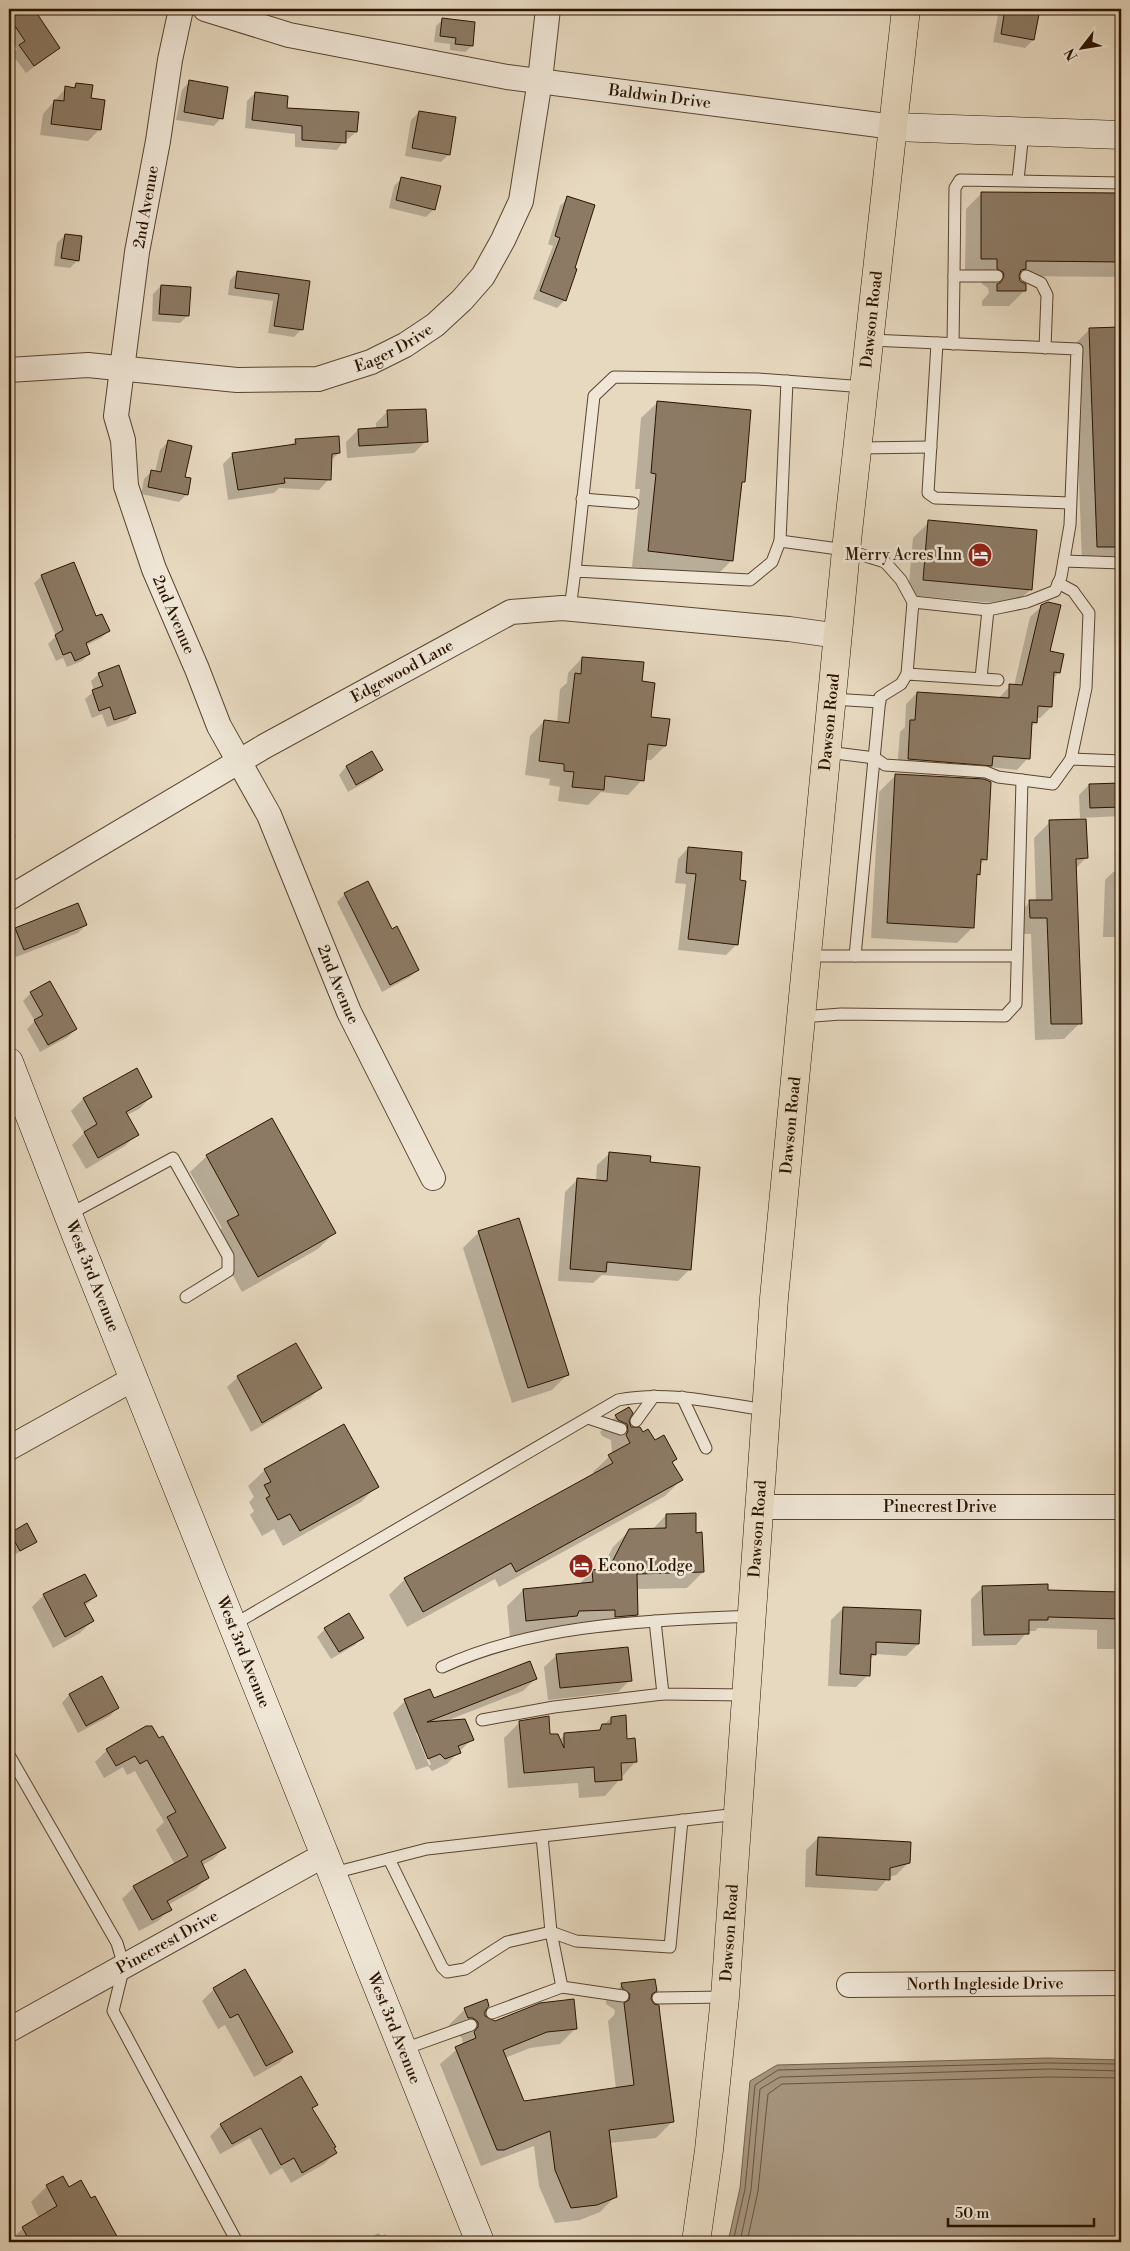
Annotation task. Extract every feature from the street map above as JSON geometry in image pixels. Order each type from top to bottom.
[{"type":"main road","name":"Dawson Road","points":[[696,2242],[709,2150],[725,1997],[774,1298],[846,550],[906,9]]},
{"type":"street","name":"2nd Avenue","points":[[181,9],[170,60],[158,141],[137,252],[116,416],[123,440],[129,494],[154,569],[219,726],[269,815],[349,1012],[433,1178]]},
{"type":"street","name":"Baldwin Drive","points":[[205,9],[289,35],[507,77],[814,118],[894,126],[1121,135]]},
{"type":"street","name":"Eager Drive","points":[[9,370],[88,365],[237,380],[318,378],[371,362],[405,346],[435,325],[462,300],[483,276],[503,240],[521,201],[540,80],[548,9]]},
{"type":"street","name":"Edgewood Lane","points":[[9,898],[238,762],[511,612],[570,608],[790,629],[839,636]]},
{"type":"street","name":"West 3rd Avenue","points":[[9,1062],[68,1214],[480,2242]]},
{"type":"street","points":[[9,1448],[135,1378]]},
{"type":"street","name":"Pinecrest Drive","points":[[760,1507],[1121,1507]]},
{"type":"street","name":"Pinecrest Drive","points":[[9,2030],[124,1966],[329,1864]]},
{"type":"street","name":"North Ingleside Drive","points":[[849,1985],[1121,1983]]},
{"type":"lane","points":[[1018,180],[1023,132]]},
{"type":"lane","points":[[954,344],[955,188],[960,180],[1121,183]]},
{"type":"lane","points":[[954,276],[997,276]]},
{"type":"lane","points":[[1026,276],[1041,283],[1047,294],[1045,348]]},
{"type":"lane","points":[[870,340],[1077,349],[1070,525],[1064,561],[1055,591],[1027,602],[988,610],[914,602]]},
{"type":"lane","points":[[937,343],[928,493],[935,498],[1070,503]]},
{"type":"lane","points":[[570,608],[594,396],[614,377],[758,379],[865,387]]},
{"type":"lane","points":[[575,571],[750,580],[772,562],[780,541],[787,382]]},
{"type":"lane","points":[[858,448],[931,447]]},
{"type":"lane","points":[[582,499],[633,503]]},
{"type":"lane","points":[[780,541],[846,550],[885,562],[901,580],[914,602],[907,674],[900,684],[880,697],[855,956]]},
{"type":"lane","points":[[1064,561],[1121,563]]},
{"type":"lane","points":[[827,752],[875,758],[885,765],[986,772],[998,777],[1053,784],[1071,759],[1086,688],[1089,613],[1073,591],[1058,583]]},
{"type":"lane","points":[[981,678],[988,610]]},
{"type":"lane","points":[[907,674],[998,680]]},
{"type":"lane","points":[[832,699],[880,702]]},
{"type":"lane","points":[[1071,759],[1121,761]]},
{"type":"lane","points":[[801,1017],[840,1014],[1005,1016],[1016,1004],[1022,780]]},
{"type":"lane","points":[[807,956],[1016,956]]},
{"type":"lane","points":[[68,1214],[173,1158],[228,1256],[228,1271],[186,1297]]},
{"type":"lane","points":[[233,1625],[618,1400],[638,1396],[682,1397],[766,1410]]},
{"type":"lane","points":[[636,1421],[654,1396]]},
{"type":"lane","points":[[682,1397],[706,1448]]},
{"type":"lane","points":[[588,1418],[621,1429]]},
{"type":"lane","points":[[442,1667],[476,1652],[545,1634],[655,1621],[752,1616]]},
{"type":"lane","points":[[655,1621],[663,1694]]},
{"type":"lane","points":[[482,1720],[554,1707],[663,1694],[746,1695]]},
{"type":"lane","points":[[9,1755],[117,1943],[124,1966],[113,2011],[237,2242]]},
{"type":"lane","points":[[329,1864],[389,1858],[426,1849],[738,1814]]},
{"type":"lane","points":[[389,1858],[442,1967],[447,1972],[464,1968],[507,1942],[550,1932],[576,1941],[670,1947],[682,1820]]},
{"type":"lane","points":[[542,1836],[550,1932],[562,1987]]},
{"type":"lane","points":[[492,2013],[562,1987],[623,1996]]},
{"type":"lane","points":[[658,1998],[725,1997]]},
{"type":"lane","points":[[404,2049],[471,2025]]},
{"type":"water","points":[[1049,2058],[1121,2060],[1121,2242],[728,2242],[740,2188],[750,2081],[777,2065]]},
{"type":"building","points":[[19,9],[34,9],[60,48],[34,66],[19,45],[25,41],[9,17]]},
{"type":"building","points":[[1005,9],[1040,9],[1034,40],[1001,34]]},
{"type":"building","points":[[442,18],[475,22],[473,46],[455,44],[456,38],[440,36]]},
{"type":"building","points":[[189,80],[228,87],[223,119],[184,112]]},
{"type":"building","points":[[76,83],[93,85],[91,98],[105,100],[101,130],[51,124],[54,100],[64,101],[65,86],[75,88]]},
{"type":"building","points":[[255,92],[288,96],[287,108],[359,112],[357,132],[346,131],[346,143],[302,140],[302,126],[252,120]]},
{"type":"building","points":[[419,111],[456,117],[450,155],[412,148]]},
{"type":"building","points":[[401,177],[441,186],[435,210],[396,200]]},
{"type":"building","points":[[981,192],[1121,193],[1121,262],[1026,261],[1026,269],[1021,270],[1019,276],[1020,281],[1026,284],[1026,291],[997,291],[997,284],[1001,282],[1004,276],[1003,272],[997,269],[997,259],[981,259]]},
{"type":"building","points":[[567,196],[595,205],[566,301],[540,291],[560,238],[555,236]]},
{"type":"building","points":[[65,234],[82,236],[79,261],[61,258]]},
{"type":"building","points":[[237,271],[310,281],[303,330],[274,326],[279,294],[235,288]]},
{"type":"building","points":[[161,285],[191,287],[189,316],[159,314]]},
{"type":"building","points":[[1121,327],[1121,547],[1097,547],[1089,328]]},
{"type":"building","points":[[657,401],[751,410],[745,482],[742,482],[733,561],[648,551],[656,474],[651,473]]},
{"type":"building","points":[[426,409],[428,442],[359,446],[358,429],[388,427],[387,410]]},
{"type":"building","points":[[339,436],[340,453],[332,454],[331,480],[284,478],[285,483],[238,490],[232,453],[296,444],[295,439]]},
{"type":"building","points":[[168,440],[192,446],[185,477],[191,478],[188,495],[148,487],[151,470],[161,472]]},
{"type":"building","name":"Merry Acres Inn","points":[[928,520],[1037,530],[1032,590],[923,580]]},
{"type":"building","points":[[74,562],[96,616],[102,614],[110,631],[86,643],[90,654],[75,661],[71,652],[63,655],[55,635],[63,630],[41,575]]},
{"type":"building","points":[[1048,602],[1061,605],[1050,651],[1064,654],[1060,673],[1054,672],[1052,707],[1038,706],[1037,723],[1032,722],[1030,759],[993,756],[992,766],[908,759],[910,720],[915,720],[917,692],[1009,698],[1009,684],[1022,685],[1041,605]]},
{"type":"building","points":[[582,657],[644,662],[642,681],[655,683],[651,717],[670,719],[666,746],[648,744],[644,781],[605,776],[604,790],[572,787],[574,772],[564,771],[564,764],[539,761],[544,720],[569,723],[575,673],[581,674]]},
{"type":"building","points":[[119,665],[136,713],[114,720],[110,707],[99,711],[92,690],[103,686],[98,673]]},
{"type":"building","points":[[372,751],[383,770],[356,785],[346,766]]},
{"type":"building","points":[[895,774],[984,779],[991,782],[987,860],[981,859],[980,875],[977,874],[974,928],[887,923]]},
{"type":"building","points":[[1121,783],[1121,807],[1090,808],[1089,784]]},
{"type":"building","points":[[1086,819],[1088,858],[1076,859],[1082,1024],[1051,1024],[1047,918],[1030,918],[1029,900],[1052,900],[1049,820]]},
{"type":"building","points":[[688,847],[742,852],[740,880],[746,881],[738,945],[688,939],[696,874],[686,873]]},
{"type":"building","points":[[368,881],[392,929],[397,926],[419,970],[390,985],[344,893]]},
{"type":"building","points":[[78,903],[87,925],[24,950],[15,928]]},
{"type":"building","points":[[50,981],[77,1029],[48,1045],[34,1020],[43,1015],[30,992]]},
{"type":"building","points":[[137,1068],[152,1097],[126,1112],[139,1135],[98,1158],[84,1132],[97,1124],[83,1098]]},
{"type":"building","points":[[272,1118],[336,1233],[258,1277],[227,1221],[239,1215],[206,1155]]},
{"type":"building","points":[[609,1152],[651,1156],[650,1162],[700,1167],[691,1270],[607,1262],[606,1272],[570,1269],[577,1178],[607,1181]]},
{"type":"building","points":[[519,1218],[569,1375],[528,1388],[478,1231]]},
{"type":"building","points":[[296,1343],[322,1388],[262,1423],[237,1376]]},
{"type":"building","points":[[629,1407],[633,1413],[629,1421],[631,1427],[640,1427],[643,1432],[648,1429],[655,1440],[664,1435],[677,1459],[672,1462],[683,1480],[516,1572],[511,1563],[423,1612],[404,1578],[613,1463],[608,1455],[630,1443],[626,1435],[628,1431],[627,1424],[618,1420],[615,1415]]},
{"type":"building","points":[[344,1424],[379,1487],[300,1531],[290,1514],[278,1520],[266,1498],[270,1496],[264,1485],[271,1482],[264,1469]]},
{"type":"building","points":[[696,1513],[696,1533],[702,1532],[704,1572],[637,1574],[638,1615],[615,1617],[615,1610],[579,1611],[577,1616],[526,1621],[523,1589],[593,1582],[592,1570],[609,1568],[629,1529],[666,1528],[666,1514]]},
{"type":"building","points":[[27,1523],[37,1542],[20,1551],[10,1533]]},
{"type":"building","points":[[85,1574],[97,1596],[84,1603],[94,1621],[65,1637],[43,1594]]},
{"type":"building","points":[[1048,1584],[1048,1590],[1121,1592],[1121,1619],[1048,1617],[1048,1620],[1029,1620],[1029,1634],[984,1635],[982,1586]]},
{"type":"building","points":[[843,1607],[921,1610],[919,1644],[876,1642],[876,1655],[871,1654],[870,1676],[840,1674]]},
{"type":"building","points":[[349,1613],[364,1638],[339,1652],[324,1628]]},
{"type":"building","points":[[628,1647],[632,1681],[560,1688],[556,1654]]},
{"type":"building","points":[[530,1661],[537,1679],[427,1722],[465,1719],[474,1740],[458,1746],[461,1753],[445,1759],[440,1754],[428,1759],[404,1699],[430,1689],[434,1698]]},
{"type":"building","points":[[102,1676],[119,1708],[86,1726],[69,1694]]},
{"type":"building","points":[[626,1715],[627,1739],[635,1738],[637,1762],[621,1763],[622,1780],[595,1782],[594,1767],[524,1773],[519,1721],[549,1716],[550,1734],[558,1734],[564,1748],[564,1733],[600,1730],[602,1724],[611,1724],[611,1717]]},
{"type":"building","points":[[146,1726],[152,1726],[159,1738],[163,1736],[226,1848],[201,1861],[209,1878],[167,1901],[172,1910],[152,1920],[133,1886],[188,1856],[167,1817],[176,1812],[147,1760],[140,1764],[135,1756],[116,1766],[106,1749]]},
{"type":"building","points":[[818,1837],[911,1842],[910,1863],[890,1868],[890,1880],[816,1875]]},
{"type":"building","points":[[245,1969],[293,2052],[266,2066],[238,2014],[230,2018],[213,1988]]},
{"type":"building","points":[[655,1979],[657,1991],[652,1994],[651,1999],[654,2004],[659,2005],[674,2122],[609,2130],[617,2197],[597,2205],[571,2208],[555,2170],[550,2131],[504,2150],[497,2150],[455,2047],[476,2038],[474,2032],[478,2027],[478,2022],[473,2018],[468,2018],[464,2008],[487,1999],[489,2006],[485,2011],[485,2016],[495,2021],[540,2003],[574,1999],[577,2029],[547,2032],[503,2050],[524,2101],[634,2085],[624,2003],[629,2000],[630,1994],[622,1988],[621,1983]]},
{"type":"building","points":[[301,2076],[318,2105],[312,2108],[336,2147],[334,2148],[337,2153],[302,2173],[294,2158],[281,2165],[261,2128],[232,2144],[220,2124]]},
{"type":"building","points":[[63,2176],[69,2187],[81,2180],[91,2198],[95,2196],[120,2242],[30,2242],[22,2227],[57,2206],[46,2185]]},
{"type":"place","name":"Merry Acres Inn","points":[[980,555]]},
{"type":"place","name":"Econo Lodge","points":[[581,1566]]}]
